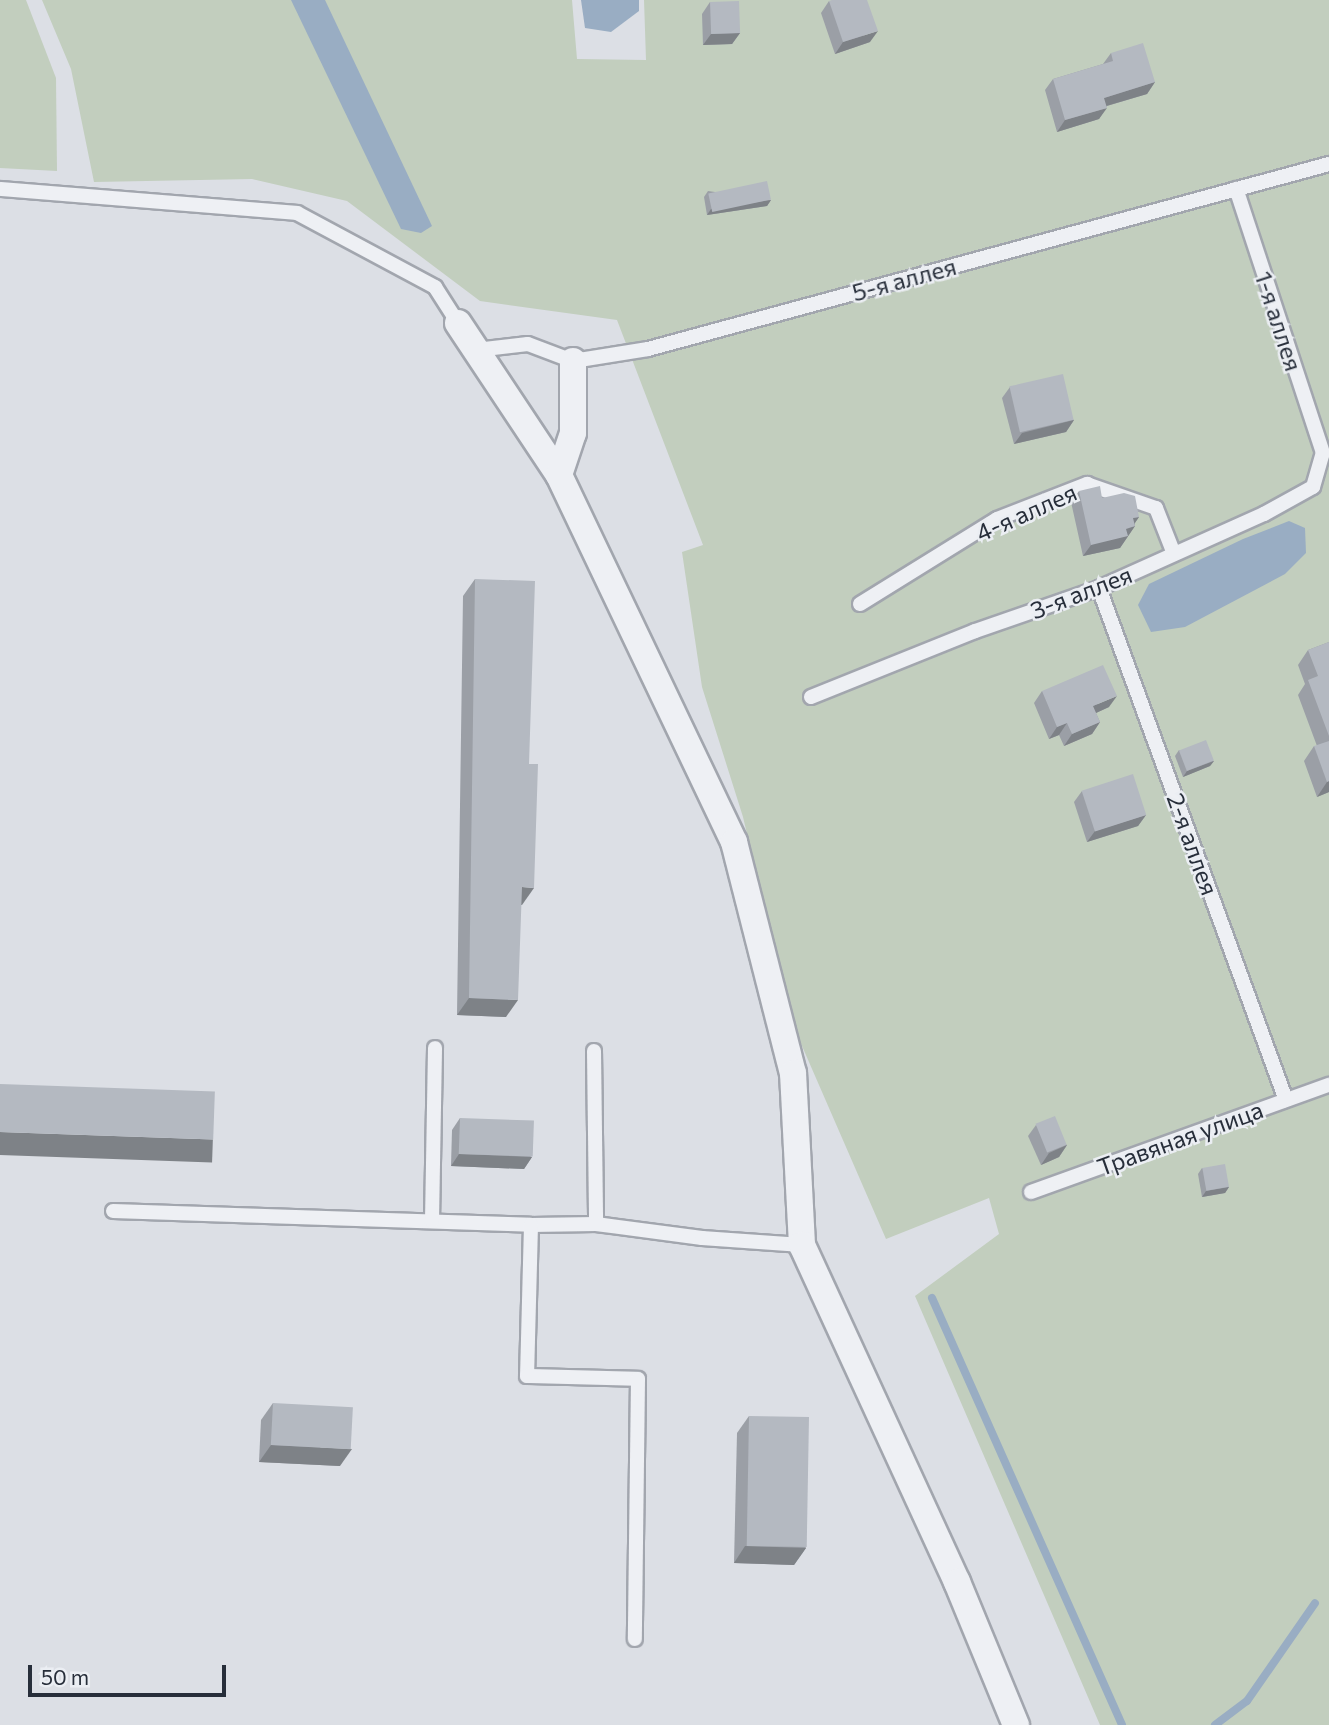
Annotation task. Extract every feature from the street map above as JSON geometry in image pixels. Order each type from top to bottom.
[{"type":"street","points":[[458,323],[559,475],[734,842],[793,1073],[802,1245],[957,1582],[1016,1725]]},
{"type":"street","points":[[559,475],[573,433],[573,361]]},
{"type":"lane","name":"5-я аллея","points":[[476,350],[528,344],[573,361],[649,349],[1329,164]]},
{"type":"lane","points":[[0,189],[297,213],[435,287],[458,323]]},
{"type":"lane","name":"1-я аллея","points":[[1236,189],[1323,453]]},
{"type":"lane","name":"3-я аллея","points":[[811,697],[975,631],[1099,588],[1264,514],[1313,486],[1323,453]]},
{"type":"lane","name":"4-я аллея","points":[[860,604],[997,519],[1087,484],[1156,508],[1174,554]]},
{"type":"lane","name":"2-я аллея","points":[[1099,588],[1286,1100]]},
{"type":"lane","points":[[432,1222],[435,1048]]},
{"type":"lane","points":[[594,1051],[596,1224]]},
{"type":"lane","name":"Травяная улица","points":[[1031,1192],[1329,1085]]},
{"type":"lane","points":[[113,1210],[531,1225],[596,1224],[702,1238],[802,1245]]},
{"type":"lane","points":[[531,1225],[527,1376],[638,1379],[635,1639]]},
{"type":"green space","points":[[0,0],[26,0],[56,78],[57,171],[0,168]]},
{"type":"green space","points":[[42,0],[572,0],[577,59],[646,60],[644,0],[1329,0],[1329,1725],[1100,1725],[915,1296],[999,1234],[989,1198],[886,1239],[792,1023],[743,817],[702,687],[682,552],[703,545],[617,320],[480,301],[347,201],[252,179],[94,182],[71,69]]},
{"type":"water","points":[[291,0],[325,0],[432,226],[421,233],[401,229]]},
{"type":"water","points":[[581,0],[639,0],[639,11],[611,32],[585,28]]},
{"type":"water","points":[[1289,521],[1305,528],[1306,553],[1285,574],[1185,627],[1151,632],[1138,605],[1149,584],[1243,539]]},
{"type":"building","points":[[867,0],[878,31],[843,42],[829,1]]},
{"type":"building","points":[[739,1],[740,33],[711,34],[710,2]]},
{"type":"building","points":[[1143,43],[1155,82],[1104,98],[1107,108],[1065,120],[1053,79],[1113,61],[1111,53]]},
{"type":"building","points":[[767,181],[771,200],[712,212],[708,193]]},
{"type":"building","points":[[1063,374],[1074,420],[1020,432],[1009,386]]},
{"type":"building","points":[[1100,486],[1102,498],[1124,493],[1135,496],[1139,517],[1133,518],[1135,526],[1126,529],[1128,536],[1091,545],[1079,491]]},
{"type":"building","points":[[475,579],[535,581],[529,764],[538,764],[534,888],[522,887],[518,1000],[469,998]]},
{"type":"building","points":[[1329,642],[1329,736],[1308,680],[1318,676],[1308,650]]},
{"type":"building","points":[[1103,665],[1117,696],[1093,706],[1100,722],[1072,734],[1067,723],[1057,727],[1042,691]]},
{"type":"building","points":[[1206,740],[1214,761],[1187,771],[1179,750]]},
{"type":"building","points":[[1329,741],[1329,781],[1327,782],[1314,746]]},
{"type":"building","points":[[1133,774],[1146,815],[1095,832],[1082,791]]},
{"type":"building","points":[[0,1084],[215,1092],[213,1139],[0,1132]]},
{"type":"building","points":[[1055,1116],[1067,1145],[1047,1153],[1036,1124]]},
{"type":"building","points":[[460,1118],[534,1121],[533,1157],[459,1154]]},
{"type":"building","points":[[1225,1164],[1229,1187],[1206,1191],[1202,1168]]},
{"type":"building","points":[[273,1403],[353,1407],[351,1449],[271,1445]]},
{"type":"building","points":[[749,1416],[809,1417],[807,1547],[747,1546]]},
{"type":"waterway","points":[[932,1298],[1122,1725]]},
{"type":"waterway","points":[[1215,1725],[1247,1701],[1315,1603]]}]
